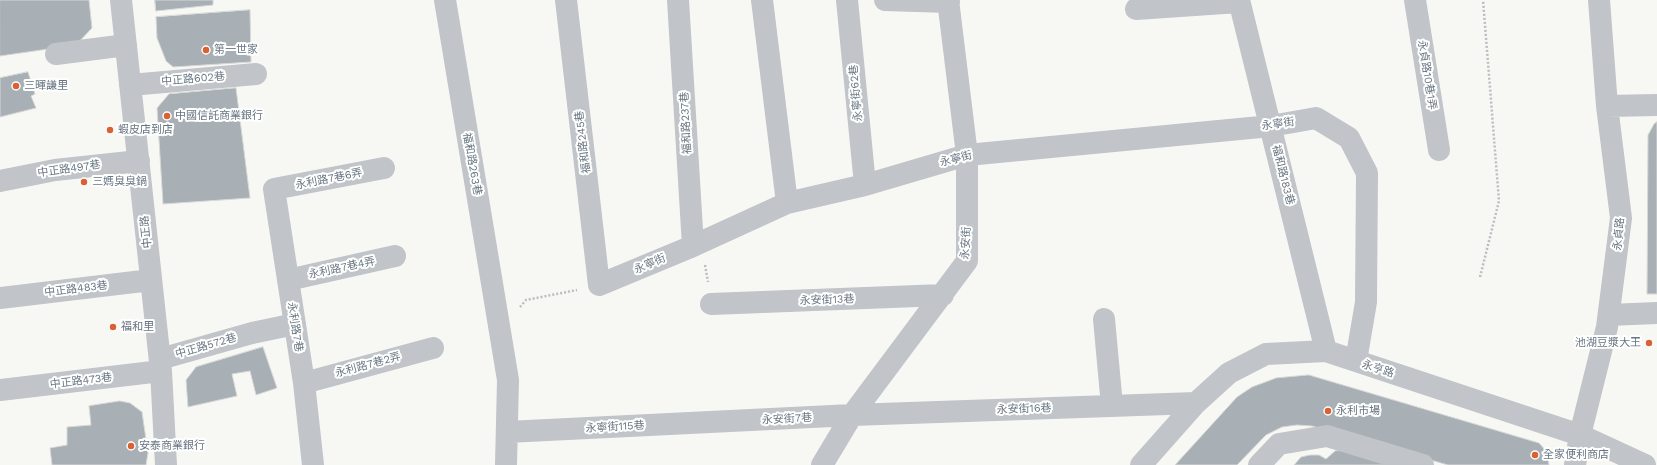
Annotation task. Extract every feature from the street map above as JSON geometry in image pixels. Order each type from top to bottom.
[{"type":"street","name":"中正路","points":[[121,0],[161,365],[166,465]]},
{"type":"street","name":"福和路263巷","points":[[445,0],[500,328]]},
{"type":"street","name":"福和路245巷","points":[[566,0],[599,285]]},
{"type":"street","name":"福和路237巷","points":[[678,0],[697,243]]},
{"type":"street","points":[[762,0],[787,203]]},
{"type":"street","name":"永寧街62巷","points":[[848,0],[865,185]]},
{"type":"street","points":[[885,0],[948,1]]},
{"type":"street","name":"永貞路10巷1弄","points":[[1415,0],[1439,150]]},
{"type":"street","name":"永貞路","points":[[1575,465],[1580,435],[1609,314],[1621,218],[1608,106],[1599,0]]},
{"type":"street","name":"永安街","points":[[822,465],[852,415],[967,262],[967,155],[948,1]]},
{"type":"street","points":[[1136,9],[1239,1]]},
{"type":"street","name":"福和路183巷","points":[[1239,1],[1326,351]]},
{"type":"street","points":[[56,54],[126,45]]},
{"type":"street","name":"中正路602巷","points":[[130,84],[256,74]]},
{"type":"street","points":[[1608,106],[1657,105]]},
{"type":"street","name":"永寧街","points":[[599,285],[787,203],[865,185],[967,155],[1271,126],[1316,118],[1349,138],[1368,173],[1366,302],[1356,362]]},
{"type":"street","name":"中正路497巷","points":[[0,181],[55,170],[139,161]]},
{"type":"street","name":"永利路7巷6弄","points":[[274,189],[384,168]]},
{"type":"street","name":"永利路7巷","points":[[274,189],[304,383],[313,465]]},
{"type":"street","name":"永利路7巷4弄","points":[[288,280],[395,256]]},
{"type":"street","name":"中正路483巷","points":[[0,298],[151,280]]},
{"type":"street","name":"永安街13巷","points":[[711,304],[943,295]]},
{"type":"street","points":[[1609,314],[1657,313]]},
{"type":"street","points":[[1104,319],[1112,406]]},
{"type":"street","name":"中正路572巷","points":[[161,365],[252,333],[295,324]]},
{"type":"street","points":[[500,328],[508,380],[506,465]]},
{"type":"street","name":"永利路7巷2弄","points":[[304,383],[433,348]]},
{"type":"street","name":"永亨路","points":[[1141,465],[1196,403],[1230,373],[1266,354],[1326,351],[1580,435],[1645,465]]},
{"type":"street","name":"中正路473巷","points":[[0,390],[161,365]]},
{"type":"street","name":"永安街16巷","points":[[852,415],[1196,403]]},
{"type":"street","name":"永安街7巷","points":[[722,422],[852,415]]},
{"type":"street","name":"永寧街115巷","points":[[507,432],[722,422]]},
{"type":"street","points":[[1259,465],[1279,444],[1327,436],[1423,465]]},
{"type":"path","points":[[1480,277],[1499,201],[1483,0]]},
{"type":"path","points":[[697,243],[711,304]]},
{"type":"path","points":[[500,328],[526,300],[599,285]]},
{"type":"building","points":[[0,0],[89,0],[92,28],[76,45],[0,56]]},
{"type":"building","points":[[155,0],[213,0],[213,5],[156,11]]},
{"type":"building","name":"第一世家","points":[[250,10],[251,62],[173,67],[166,61],[157,38],[156,17]]},
{"type":"building","name":"三暉謙里","points":[[28,72],[35,94],[31,96],[36,108],[0,117],[0,78]]},
{"type":"building","points":[[236,88],[250,198],[163,204],[157,108],[169,94]]},
{"type":"building","points":[[1657,122],[1657,294],[1647,294],[1648,135],[1654,124]]},
{"type":"building","points":[[263,347],[277,388],[256,395],[250,371],[232,374],[237,396],[188,407],[186,380],[196,367]]},
{"type":"building","name":"永利市場","points":[[1309,375],[1539,443],[1547,452],[1549,465],[1448,465],[1312,426],[1297,425],[1282,427],[1266,435],[1237,465],[1175,465],[1237,397],[1252,387],[1276,378]]},
{"type":"building","points":[[120,401],[130,403],[142,412],[148,453],[146,465],[52,465],[50,448],[67,445],[67,427],[91,425],[89,406]]},
{"type":"building","points":[[1355,450],[1391,465],[1294,465],[1301,457],[1319,455],[1326,459],[1335,451]]},
{"type":"place","name":"第一世家","points":[[206,50]]},
{"type":"place","name":"三暉謙里","points":[[16,86]]},
{"type":"place","name":"中國信託商業銀行","points":[[167,116]]},
{"type":"place","name":"蝦皮店到店","points":[[110,130]]},
{"type":"place","name":"三媽臭臭鍋","points":[[84,182]]},
{"type":"place","name":"福和里","points":[[113,327]]},
{"type":"place","name":"池湖豆漿大王","points":[[1649,343]]},
{"type":"place","name":"永利市場","points":[[1328,411]]},
{"type":"place","name":"安泰商業銀行","points":[[131,446]]},
{"type":"place","name":"全家便利商店","points":[[1535,455]]}]
